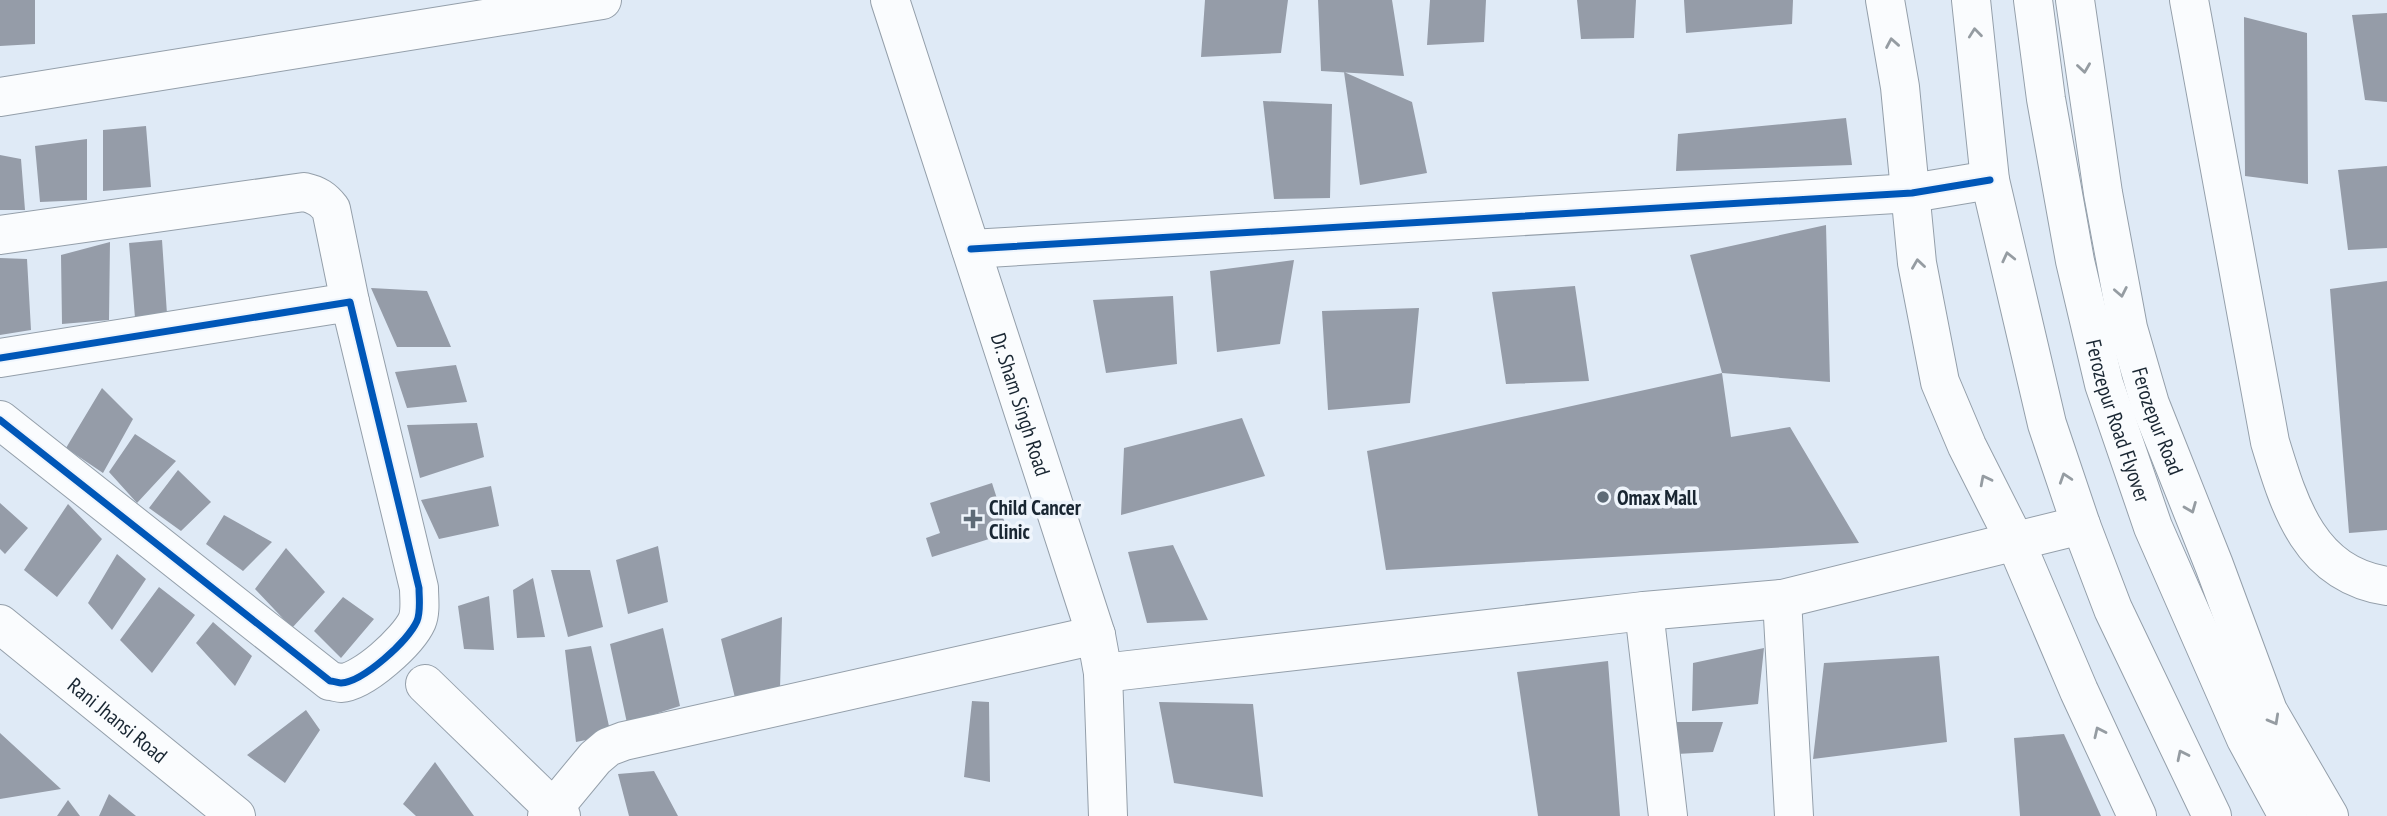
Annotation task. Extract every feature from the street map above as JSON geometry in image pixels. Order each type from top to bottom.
[{"type":"street","points":[[0,97],[601,0]]},
{"type":"street","name":"Dr. Sham Singh Road","points":[[890,0],[1096,635],[1103,673],[1108,816]]},
{"type":"street","points":[[1885,0],[1900,87],[1917,263],[1940,382],[1967,446],[2016,543],[2079,691],[2137,816]]},
{"type":"street","points":[[1971,0],[1990,180],[2047,424],[2113,609],[2212,816]]},
{"type":"street","name":"Ferozepur Road Flyover","points":[[2010,0],[2035,178],[2069,341],[2102,452],[2131,537],[2237,772],[2260,816]]},
{"type":"street","name":"Ferozepur Road Flyover","points":[[2034,0],[2046,99],[2075,261],[2104,384],[2152,527],[2246,739],[2288,816]]},
{"type":"street","name":"Ferozepur Road","points":[[2075,0],[2103,193],[2128,328],[2150,404],[2269,711],[2329,816]]},
{"type":"street","points":[[2189,0],[2270,442],[2279,471],[2296,518],[2320,552],[2350,576],[2387,586]]},
{"type":"street","points":[[971,249],[1912,193],[1990,180]]},
{"type":"street","points":[[0,235],[304,192],[324,199],[331,209],[350,302],[419,588],[416,621],[391,653],[356,680],[340,683],[330,681],[0,420]]},
{"type":"street","points":[[0,358],[350,302]]},
{"type":"street","points":[[1103,673],[1644,611],[1782,599],[2081,525]]},
{"type":"street","points":[[1782,599],[1794,816]]},
{"type":"street","points":[[1644,611],[1668,816]]},
{"type":"street","name":"Rani Jhansi Road","points":[[0,624],[236,816]]},
{"type":"street","points":[[425,684],[554,813],[594,758],[608,747],[624,741],[1096,635]]},
{"type":"building","points":[[0,0],[35,0],[35,44],[0,46]]},
{"type":"building","points":[[1205,0],[1288,0],[1281,53],[1201,57]]},
{"type":"building","points":[[1318,0],[1392,0],[1404,76],[1321,71]]},
{"type":"building","points":[[1430,0],[1486,0],[1484,42],[1427,45]]},
{"type":"building","points":[[1577,0],[1636,0],[1634,38],[1581,39]]},
{"type":"building","points":[[1684,0],[1793,0],[1792,24],[1686,33]]},
{"type":"building","points":[[2387,13],[2387,102],[2365,100],[2352,15]]},
{"type":"building","points":[[2244,17],[2307,33],[2308,184],[2245,176]]},
{"type":"building","points":[[1344,72],[1412,102],[1427,173],[1360,185]]},
{"type":"building","points":[[1263,101],[1332,104],[1330,198],[1274,199]]},
{"type":"building","points":[[1846,118],[1852,165],[1676,171],[1678,134]]},
{"type":"building","points":[[146,126],[151,187],[103,191],[103,130]]},
{"type":"building","points":[[87,139],[87,200],[40,202],[35,146]]},
{"type":"building","points":[[0,155],[21,159],[25,210],[0,210]]},
{"type":"building","points":[[2387,166],[2387,248],[2348,250],[2338,170]]},
{"type":"building","points":[[1826,225],[1830,382],[1722,373],[1690,255]]},
{"type":"building","points":[[162,240],[167,314],[135,318],[129,243]]},
{"type":"building","points":[[110,242],[109,320],[62,324],[61,255]]},
{"type":"building","points":[[0,258],[27,259],[31,330],[0,335]]},
{"type":"building","points":[[1294,260],[1280,344],[1217,352],[1210,271]]},
{"type":"building","points":[[2387,281],[2387,530],[2349,533],[2330,289]]},
{"type":"building","points":[[1575,286],[1589,381],[1506,384],[1492,292]]},
{"type":"building","points":[[371,288],[427,291],[451,347],[397,347]]},
{"type":"building","points":[[1173,296],[1177,364],[1106,373],[1093,300]]},
{"type":"building","points":[[1419,308],[1410,403],[1328,410],[1322,311]]},
{"type":"building","points":[[456,365],[467,402],[407,408],[395,372]]},
{"type":"building","name":"Omax Mall","points":[[1722,373],[1731,437],[1790,427],[1859,543],[1386,570],[1367,451]]},
{"type":"building","points":[[102,388],[133,419],[103,473],[66,448]]},
{"type":"building","points":[[1242,418],[1265,476],[1121,515],[1124,448]]},
{"type":"building","points":[[477,423],[484,457],[420,478],[407,425]]},
{"type":"building","points":[[135,434],[176,461],[137,503],[109,472]]},
{"type":"building","points":[[178,470],[211,502],[181,531],[149,508]]},
{"type":"building","points":[[992,483],[1008,533],[932,557],[926,538],[940,533],[930,503]]},
{"type":"building","points":[[491,486],[499,526],[439,539],[421,500]]},
{"type":"building","points":[[0,503],[28,528],[5,554],[0,549]]},
{"type":"building","points":[[68,504],[102,539],[57,597],[24,570]]},
{"type":"building","points":[[224,515],[272,542],[243,571],[206,544]]},
{"type":"building","points":[[1173,545],[1208,620],[1147,623],[1128,552]]},
{"type":"building","points":[[658,546],[668,602],[628,614],[616,560]]},
{"type":"building","points":[[286,548],[325,592],[292,628],[255,589]]},
{"type":"building","points":[[117,554],[146,579],[112,630],[88,603]]},
{"type":"building","points":[[551,570],[590,570],[603,627],[568,637]]},
{"type":"building","points":[[533,578],[545,637],[517,638],[513,590]]},
{"type":"building","points":[[159,587],[195,615],[152,673],[120,640]]},
{"type":"building","points":[[489,596],[494,650],[464,649],[458,606]]},
{"type":"building","points":[[343,597],[374,619],[341,658],[314,631]]},
{"type":"building","points":[[782,617],[780,689],[735,698],[721,639]]},
{"type":"building","points":[[213,622],[252,656],[235,686],[196,643]]},
{"type":"building","points":[[663,628],[680,706],[627,723],[610,644]]},
{"type":"building","points":[[591,646],[611,735],[576,742],[565,650]]},
{"type":"building","points":[[1764,648],[1758,704],[1692,711],[1693,663]]},
{"type":"building","points":[[1939,656],[1947,742],[1813,759],[1824,663]]},
{"type":"building","points":[[1608,661],[1620,816],[1538,816],[1517,672]]},
{"type":"building","points":[[972,701],[989,702],[990,782],[964,777]]},
{"type":"building","points":[[1159,702],[1253,704],[1263,797],[1174,783]]},
{"type":"building","points":[[306,710],[320,730],[285,783],[247,755]]},
{"type":"building","points":[[1673,722],[1723,722],[1713,752],[1677,754]]},
{"type":"building","points":[[0,733],[61,789],[0,799]]},
{"type":"building","points":[[2064,734],[2101,816],[2020,816],[2014,738]]},
{"type":"building","points":[[435,762],[474,816],[416,816],[403,804]]},
{"type":"building","points":[[654,771],[678,816],[629,816],[618,774]]},
{"type":"building","points":[[109,794],[136,816],[99,816]]},
{"type":"building","points":[[68,800],[80,816],[57,816]]},
{"type":"cycle path","points":[[971,249],[1912,193],[1990,180]]},
{"type":"cycle path","points":[[0,358],[350,302],[419,588],[417,621],[384,659],[361,676],[341,683],[330,681],[0,420]]},
{"type":"place","name":"Omax Mall","points":[[1603,497]]},
{"type":"place","name":"Child Cancer Clinic","points":[[973,519]]}]
